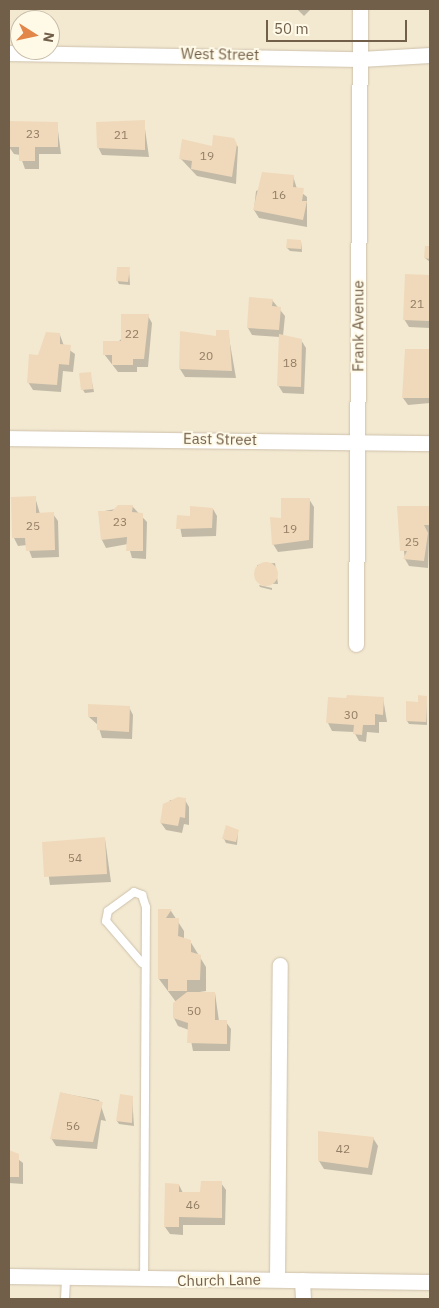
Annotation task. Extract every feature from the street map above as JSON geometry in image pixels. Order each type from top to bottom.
[{"type":"street","name":"Frank Avenue","points":[[356,644],[360,9]]},
{"type":"street","name":"West Street","points":[[9,52],[360,59],[430,55]]},
{"type":"street","name":"East Street","points":[[9,438],[430,443]]},
{"type":"street","points":[[277,1279],[280,965]]},
{"type":"street","name":"Church Lane","points":[[9,1276],[144,1280],[277,1279],[430,1282]]},
{"type":"street","points":[[302,1280],[303,1299]]},
{"type":"lane","points":[[142,963],[106,921],[108,911],[134,892],[142,895],[146,907],[142,963],[144,1280]]},
{"type":"lane","points":[[65,1299],[66,1278]]},
{"type":"shaded area","points":[[9,9],[430,9],[430,1299],[9,1299]]},
{"type":"building","points":[[145,120],[145,150],[97,148],[96,122]]},
{"type":"building","points":[[9,121],[58,122],[58,147],[35,147],[35,161],[19,161],[19,147],[9,147]]},
{"type":"building","points":[[213,135],[234,138],[237,144],[232,177],[191,169],[192,161],[179,159],[182,139],[212,146]]},
{"type":"building","points":[[262,172],[294,175],[293,187],[304,188],[302,201],[307,201],[303,220],[253,210]]},
{"type":"building","points":[[287,239],[301,240],[301,249],[286,248]]},
{"type":"building","points":[[425,246],[430,246],[430,259],[424,258]]},
{"type":"building","points":[[117,267],[130,267],[128,282],[116,281]]},
{"type":"building","points":[[405,274],[430,275],[429,321],[403,320]]},
{"type":"building","points":[[249,297],[273,299],[272,306],[281,307],[279,330],[247,328]]},
{"type":"building","points":[[121,314],[149,314],[144,359],[133,359],[133,365],[112,365],[112,355],[103,355],[103,341],[121,341]]},
{"type":"building","points":[[216,330],[229,330],[232,371],[179,369],[180,331],[216,336]]},
{"type":"building","points":[[46,332],[60,333],[60,344],[71,345],[69,365],[59,364],[57,385],[27,383],[29,354],[38,355]]},
{"type":"building","points":[[279,334],[302,339],[301,387],[277,386]]},
{"type":"building","points":[[405,349],[430,349],[430,398],[402,398]]},
{"type":"building","points":[[91,372],[93,389],[81,390],[79,373]]},
{"type":"building","points":[[36,496],[36,513],[54,512],[55,550],[26,551],[25,538],[12,538],[11,497]]},
{"type":"building","points":[[281,498],[310,498],[309,540],[272,545],[270,517],[281,518]]},
{"type":"building","points":[[118,505],[133,505],[132,512],[143,513],[143,551],[126,551],[127,537],[101,540],[98,511],[112,511]]},
{"type":"building","points":[[190,506],[213,508],[212,528],[176,529],[177,515],[190,516]]},
{"type":"building","points":[[397,506],[430,506],[430,525],[424,525],[428,533],[424,561],[403,559],[407,551],[400,551]]},
{"type":"building","points":[[266,562],[271,563],[277,569],[277,579],[271,585],[266,586],[261,585],[255,579],[254,574],[255,569],[261,563]]},
{"type":"building","points":[[347,695],[384,697],[383,715],[375,714],[375,725],[363,725],[362,735],[353,734],[354,725],[326,723],[328,697],[346,698]]},
{"type":"building","points":[[418,695],[427,696],[426,722],[406,721],[406,701],[418,702]]},
{"type":"building","points":[[88,704],[130,706],[129,732],[97,730],[97,717],[88,717]]},
{"type":"building","points":[[178,797],[186,798],[185,818],[180,817],[178,826],[160,823],[163,804]]},
{"type":"building","points":[[226,825],[239,830],[236,842],[222,839]]},
{"type":"building","points":[[105,837],[107,874],[44,877],[42,842]]},
{"type":"building","points":[[158,909],[172,909],[166,918],[179,918],[178,936],[191,940],[191,952],[201,955],[200,980],[187,980],[187,991],[168,991],[168,979],[158,979]]},
{"type":"building","points":[[187,992],[215,992],[215,1020],[227,1020],[227,1044],[187,1043],[188,1023],[173,1018],[173,1003]]},
{"type":"building","points":[[60,1092],[103,1102],[93,1142],[50,1139]]},
{"type":"building","points":[[120,1094],[133,1096],[132,1123],[116,1121]]},
{"type":"building","points":[[318,1131],[374,1137],[368,1168],[318,1161]]},
{"type":"building","points":[[9,1150],[19,1154],[19,1177],[9,1177]]},
{"type":"building","points":[[201,1181],[222,1181],[222,1218],[179,1217],[179,1227],[164,1227],[165,1183],[179,1184],[179,1192],[200,1192]]}]
